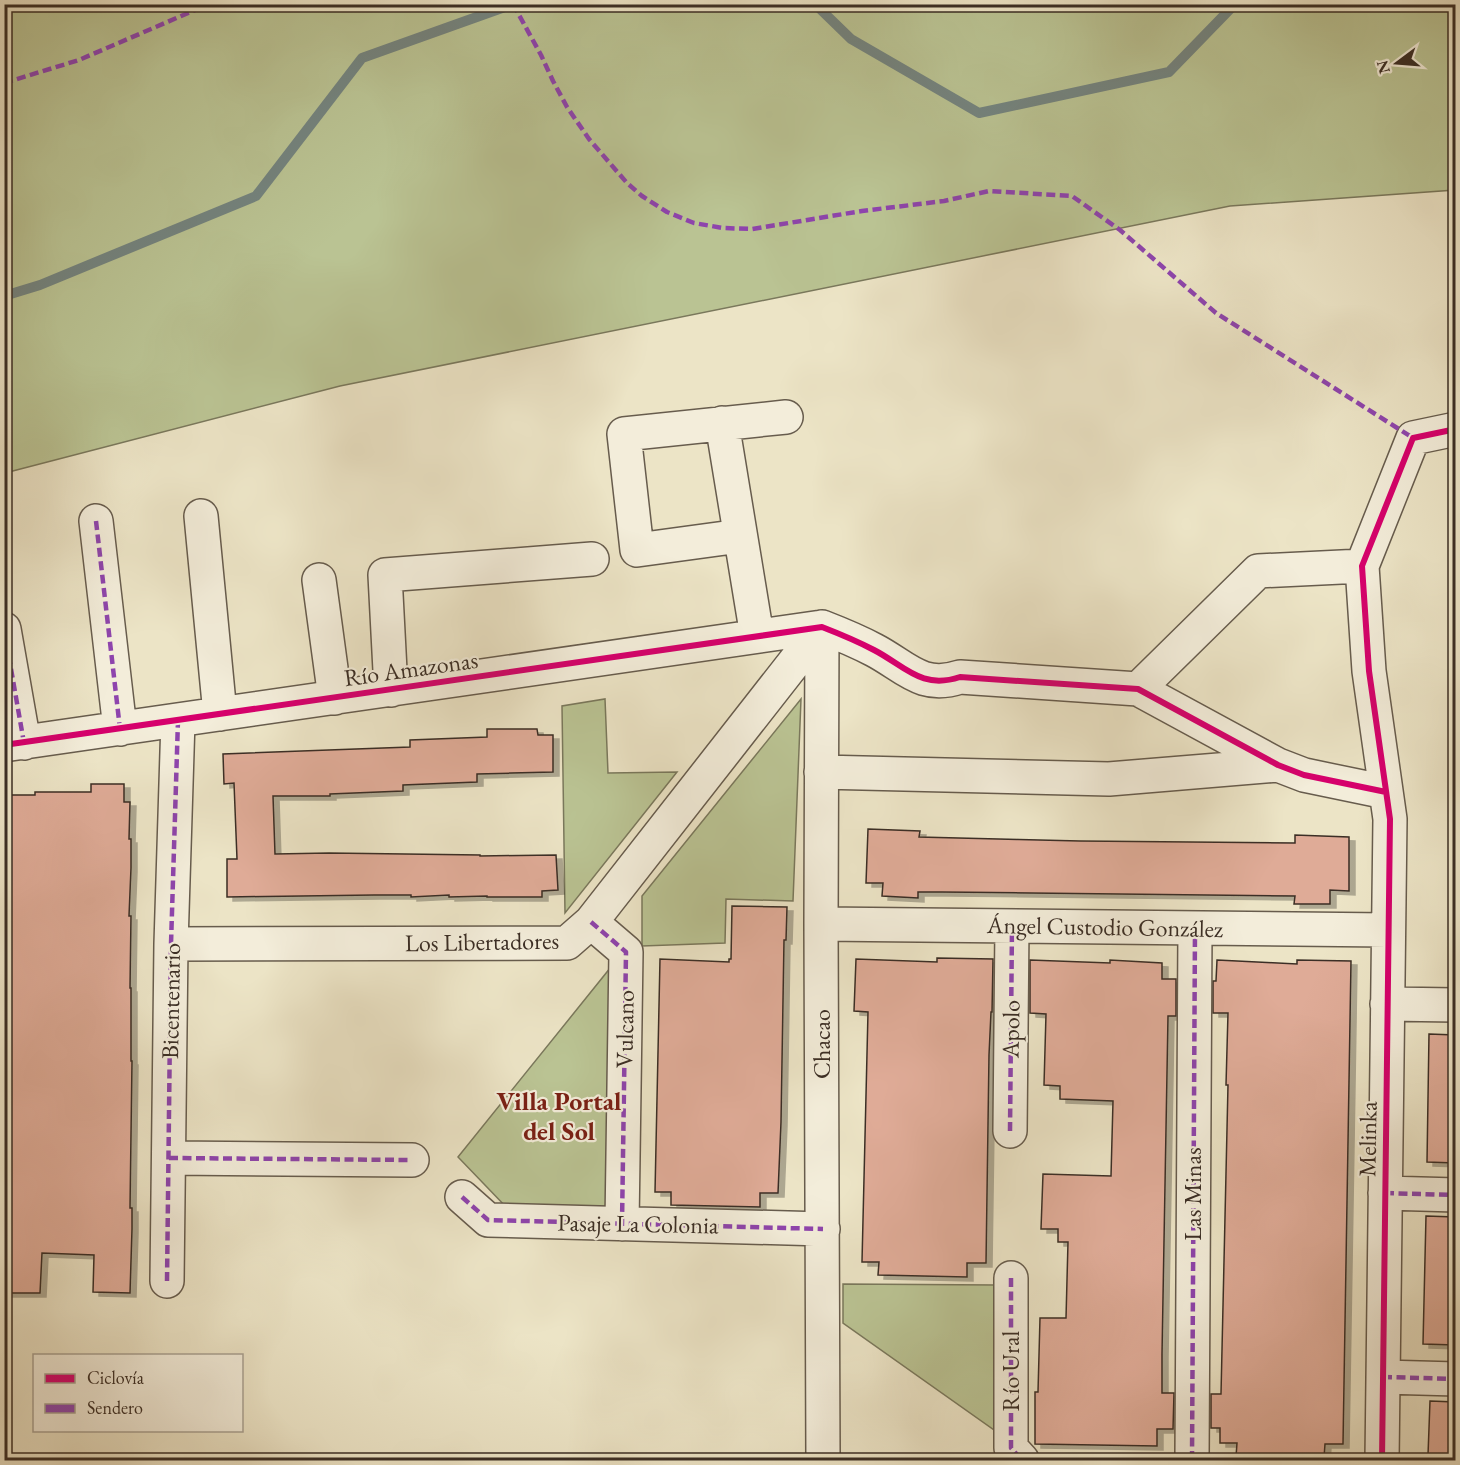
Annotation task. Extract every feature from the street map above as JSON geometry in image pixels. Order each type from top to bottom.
[{"type":"street","points":[[740,536],[637,550],[624,434],[786,417]]},
{"type":"street","points":[[722,423],[757,636]]},
{"type":"street","points":[[1138,689],[1258,571],[1362,566],[1413,438],[1455,429]]},
{"type":"street","points":[[201,516],[220,714]]},
{"type":"street","points":[[96,521],[120,729]]},
{"type":"street","points":[[391,690],[385,575],[592,559]]},
{"type":"street","name":"Melinka","points":[[1362,566],[1370,671],[1388,806],[1388,1005],[1382,1461]]},
{"type":"street","points":[[319,580],[335,698]]},
{"type":"street","points":[[822,627],[849,637],[875,650],[913,675],[928,680],[943,681],[960,678],[1138,689],[1278,765],[1388,806]]},
{"type":"street","name":"Río Amazonas","points":[[14,744],[822,627]]},
{"type":"street","name":"Chacao","points":[[822,627],[823,1461]]},
{"type":"street","name":"Los Libertadores","points":[[171,944],[567,943],[591,921],[822,627]]},
{"type":"street","points":[[4,629],[14,744]]},
{"type":"street","name":"Bicentenario","points":[[167,1281],[171,944],[178,720]]},
{"type":"street","points":[[821,772],[1109,779],[1278,765]]},
{"type":"street","name":"Vulcano","points":[[591,921],[627,952],[622,1224]]},
{"type":"street","name":"Ángel Custodio González","points":[[821,924],[1388,930]]},
{"type":"street","name":"Apolo","points":[[1010,1131],[1012,926]]},
{"type":"street","name":"Las Minas","points":[[1192,1461],[1195,928]]},
{"type":"street","points":[[1388,1005],[1455,1005]]},
{"type":"street","points":[[169,1158],[412,1160]]},
{"type":"street","points":[[1385,1193],[1455,1195]]},
{"type":"street","name":"Pasaje La Colonia","points":[[462,1197],[488,1220],[823,1229]]},
{"type":"street","name":"Río Ural","points":[[1011,1278],[1011,1448],[1022,1461]]},
{"type":"street","points":[[1383,1377],[1455,1379]]},
{"type":"green space","points":[[5,4],[1455,5],[1455,190],[1230,206],[340,386],[5,473]]},
{"type":"green space","points":[[605,699],[608,773],[677,772],[565,913],[562,706]]},
{"type":"green space","points":[[801,699],[793,901],[726,899],[725,943],[642,946],[642,896]]},
{"type":"green space","points":[[611,967],[611,1205],[596,1213],[509,1210],[458,1157]]},
{"type":"green space","points":[[843,1284],[996,1285],[997,1432],[843,1323]]},
{"type":"building","points":[[487,729],[537,729],[538,735],[553,735],[553,772],[477,774],[477,782],[403,785],[403,791],[330,794],[330,796],[273,796],[275,854],[556,855],[558,890],[542,891],[542,897],[374,895],[227,897],[227,859],[237,859],[234,783],[224,784],[223,754],[410,747],[410,740],[487,737]]},
{"type":"building","points":[[91,784],[124,784],[124,802],[130,802],[129,916],[131,916],[132,1061],[130,1208],[132,1208],[132,1229],[130,1293],[93,1292],[94,1255],[42,1253],[40,1293],[4,1293],[8,1070],[5,1070],[8,839],[4,839],[4,795],[35,795],[35,792],[91,792]]},
{"type":"building","points":[[868,829],[920,831],[919,837],[1080,841],[1295,843],[1295,835],[1349,837],[1349,891],[1330,890],[1330,904],[1294,904],[1295,896],[918,892],[918,898],[882,896],[883,883],[866,883]]},
{"type":"building","points":[[732,906],[787,907],[786,940],[784,940],[778,1193],[760,1193],[760,1207],[671,1205],[671,1192],[655,1192],[660,959],[729,962],[731,959]]},
{"type":"building","points":[[937,958],[993,959],[986,1263],[967,1263],[967,1277],[878,1275],[879,1262],[862,1262],[868,1012],[854,1011],[856,959],[937,962]]},
{"type":"building","points":[[1030,960],[1110,963],[1110,960],[1162,963],[1162,979],[1176,979],[1176,1016],[1168,1016],[1162,1354],[1162,1393],[1174,1393],[1173,1429],[1157,1429],[1157,1446],[1035,1444],[1035,1392],[1038,1392],[1040,1318],[1066,1318],[1068,1242],[1058,1242],[1058,1229],[1041,1229],[1043,1174],[1111,1176],[1113,1101],[1060,1099],[1060,1086],[1044,1085],[1046,1014],[1030,1013]]},
{"type":"building","points":[[1217,960],[1297,964],[1297,960],[1351,961],[1343,1444],[1325,1444],[1324,1458],[1236,1457],[1237,1443],[1220,1443],[1220,1428],[1211,1428],[1211,1394],[1221,1394],[1228,1085],[1226,1085],[1228,1013],[1213,1013],[1213,981],[1216,981]]},
{"type":"building","points":[[1429,1034],[1455,1035],[1455,1163],[1427,1162]]},
{"type":"building","points":[[1426,1216],[1455,1217],[1455,1345],[1423,1344]]},
{"type":"building","points":[[1430,1401],[1455,1402],[1455,1456],[1428,1455]]},
{"type":"waterway","points":[[4,296],[40,285],[256,196],[362,58],[513,4]]},
{"type":"waterway","points":[[815,4],[851,39],[979,113],[1169,72],[1235,4]]},
{"type":"marked path","points":[[4,83],[79,60],[209,4]]},
{"type":"marked path","points":[[513,4],[567,107],[589,139],[627,183],[667,212],[694,223],[723,228],[752,229],[862,211],[944,201],[989,191],[1072,196],[1120,230],[1216,313],[1413,438],[1417,437]]},
{"type":"marked path","points":[[96,521],[120,729]]},
{"type":"marked path","points":[[4,629],[24,743]]},
{"type":"marked path","points":[[167,1281],[171,944],[178,720]]},
{"type":"marked path","points":[[591,922],[626,952],[622,1224]]},
{"type":"marked path","points":[[1010,1131],[1012,926]]},
{"type":"marked path","points":[[1192,1460],[1195,928]]},
{"type":"marked path","points":[[169,1158],[412,1160]]},
{"type":"marked path","points":[[1385,1193],[1456,1195]]},
{"type":"marked path","points":[[462,1197],[488,1220],[823,1229]]},
{"type":"marked path","points":[[1011,1278],[1011,1448],[1022,1460]]},
{"type":"marked path","points":[[1383,1377],[1456,1379]]},
{"type":"cycle path","points":[[1382,1460],[1390,819],[1369,671],[1362,566],[1413,438],[1456,429]]},
{"type":"cycle path","points":[[4,745],[822,627],[868,647],[914,674],[934,681],[960,677],[1138,689],[1278,765],[1304,775],[1386,792]]},
{"type":"district","name":"Villa Portal del Sol","points":[[559,1116]]}]
